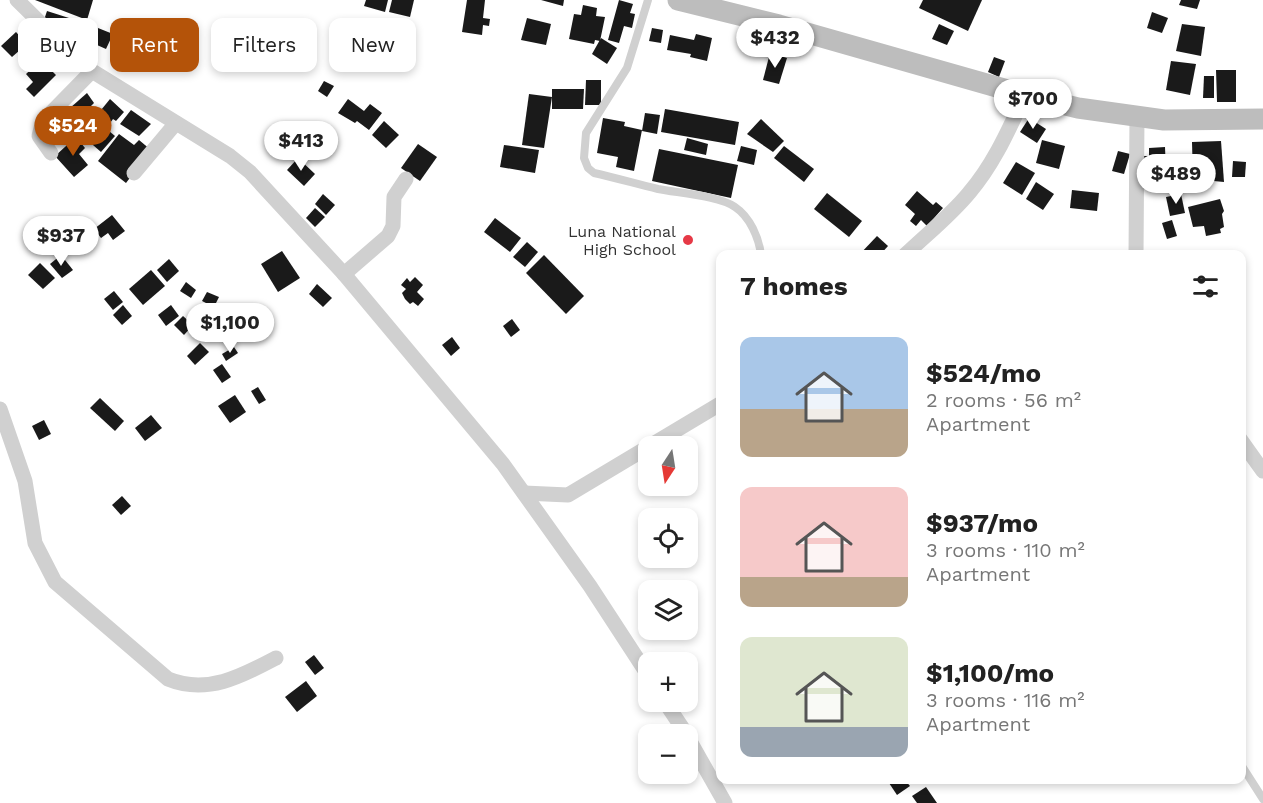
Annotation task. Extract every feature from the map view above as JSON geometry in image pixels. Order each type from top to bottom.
[{"type":"main road","points":[[678,0],[779,25],[1078,108],[1137,116],[1197,120],[1263,119]]},
{"type":"street","points":[[17,0],[35,18]]},
{"type":"street","points":[[51,153],[39,136],[43,121],[91,72]]},
{"type":"street","points":[[94,72],[240,163],[344,273],[503,464],[590,586],[638,660]]},
{"type":"street","points":[[910,250],[968,194],[1004,141],[1025,95]]},
{"type":"street","points":[[1136,250],[1137,116]]},
{"type":"street","points":[[134,173],[176,123]]},
{"type":"street","points":[[344,273],[391,231],[394,197],[406,178]]},
{"type":"street","points":[[524,493],[568,495],[716,406]]},
{"type":"street","points":[[0,409],[25,481],[35,543],[55,582],[168,679],[178,683],[189,686],[211,685],[240,677],[276,658]]},
{"type":"street","points":[[1246,447],[1263,471]]},
{"type":"street","points":[[698,755],[725,803]]},
{"type":"lane","points":[[648,0],[627,68],[586,133],[584,158],[588,168],[594,172],[655,188],[717,200],[734,206],[744,214],[753,228],[760,250]]},
{"type":"lane","points":[[1246,772],[1263,799]]},
{"type":"building","points":[[35,0],[93,0],[88,18],[82,18]]},
{"type":"building","points":[[366,0],[388,0],[385,12],[364,6]]},
{"type":"building","points":[[392,0],[414,0],[410,17],[389,12]]},
{"type":"building","points":[[467,0],[485,0],[483,18],[490,19],[489,26],[483,25],[482,35],[462,32]]},
{"type":"building","points":[[541,0],[564,0],[563,6]]},
{"type":"building","points":[[619,0],[633,4],[630,13],[635,14],[632,28],[624,26],[619,43],[608,40]]},
{"type":"building","points":[[923,0],[982,0],[968,31],[919,8]]},
{"type":"building","points":[[1181,0],[1200,0],[1197,9],[1179,5]]},
{"type":"building","points":[[583,5],[597,8],[596,16],[605,17],[600,41],[595,40],[594,44],[569,39],[574,14],[581,15]]},
{"type":"building","points":[[47,11],[69,18],[45,18]]},
{"type":"building","points":[[1152,12],[1168,18],[1162,33],[1147,28]]},
{"type":"building","points":[[527,18],[551,24],[546,45],[521,40]]},
{"type":"building","points":[[939,24],[954,31],[947,45],[932,39]]},
{"type":"building","points":[[1182,24],[1205,27],[1201,56],[1176,51]]},
{"type":"building","points":[[98,28],[110,33],[110,40],[106,49],[98,45]]},
{"type":"building","points":[[652,28],[663,30],[661,43],[649,41]]},
{"type":"building","points":[[16,32],[18,34],[18,52],[12,57],[1,46]]},
{"type":"building","points":[[696,34],[712,38],[707,61],[690,57],[691,54],[667,50],[670,35],[694,40]]},
{"type":"building","points":[[601,38],[617,48],[607,64],[592,54]]},
{"type":"building","points":[[770,53],[787,58],[779,84],[763,80]]},
{"type":"building","points":[[994,57],[1005,61],[999,77],[988,72]]},
{"type":"building","points":[[1171,61],[1196,64],[1190,95],[1166,90]]},
{"type":"building","points":[[1216,70],[1236,70],[1236,102],[1217,102]]},
{"type":"building","points":[[28,72],[53,72],[56,75],[34,97],[26,89],[33,82],[26,74]]},
{"type":"building","points":[[1204,76],[1214,76],[1214,98],[1203,98]]},
{"type":"building","points":[[586,80],[601,80],[601,105],[585,105]]},
{"type":"building","points":[[324,81],[334,86],[327,97],[318,91]]},
{"type":"building","points":[[552,89],[584,89],[583,109],[552,109]]},
{"type":"building","points":[[87,93],[94,103],[80,117],[70,108]]},
{"type":"building","points":[[529,94],[552,97],[544,148],[522,145]]},
{"type":"building","points":[[110,99],[124,112],[116,121],[113,119],[108,126],[97,115]]},
{"type":"building","points":[[348,99],[364,111],[370,104],[382,113],[369,130],[357,121],[355,123],[338,113]]},
{"type":"building","points":[[665,109],[739,122],[735,145],[661,132]]},
{"type":"building","points":[[131,110],[151,124],[139,136],[120,124]]},
{"type":"building","points":[[645,113],[660,115],[657,134],[642,131]]},
{"type":"building","points":[[91,116],[115,136],[101,152],[78,132]]},
{"type":"building","points":[[603,118],[625,122],[624,126],[642,130],[634,171],[616,167],[618,157],[597,153]]},
{"type":"building","points":[[1029,118],[1046,129],[1037,143],[1020,132]]},
{"type":"building","points":[[761,119],[784,141],[773,152],[747,134]]},
{"type":"building","points":[[384,121],[399,135],[386,148],[372,135]]},
{"type":"building","points":[[319,131],[332,138],[328,144],[315,137]]},
{"type":"building","points":[[119,134],[134,145],[139,140],[151,150],[126,183],[98,161]]},
{"type":"building","points":[[281,136],[294,148],[283,159],[270,147]]},
{"type":"building","points":[[76,137],[85,148],[79,154],[88,165],[74,177],[55,156]]},
{"type":"building","points":[[687,138],[708,144],[706,155],[684,150]]},
{"type":"building","points":[[1042,140],[1065,146],[1059,169],[1036,163]]},
{"type":"building","points":[[1221,141],[1224,182],[1193,179],[1192,142]]},
{"type":"building","points":[[418,144],[437,157],[420,181],[401,168]]},
{"type":"building","points":[[504,145],[539,150],[535,173],[500,167]]},
{"type":"building","points":[[741,146],[757,150],[754,165],[737,161]]},
{"type":"building","points":[[784,146],[814,169],[804,182],[774,158]]},
{"type":"building","points":[[1165,147],[1166,172],[1149,173],[1149,166],[1143,167],[1143,156],[1149,156],[1149,148]]},
{"type":"building","points":[[659,149],[738,165],[731,198],[652,181]]},
{"type":"building","points":[[1118,151],[1130,154],[1124,174],[1112,171]]},
{"type":"building","points":[[298,158],[315,174],[304,186],[287,170]]},
{"type":"building","points":[[1233,161],[1246,162],[1245,177],[1232,177]]},
{"type":"building","points":[[1016,162],[1035,173],[1022,195],[1003,183]]},
{"type":"building","points":[[1036,182],[1054,194],[1043,210],[1026,199]]},
{"type":"building","points":[[1072,190],[1099,193],[1097,211],[1070,208]]},
{"type":"building","points":[[917,191],[933,205],[936,202],[943,208],[927,226],[921,220],[916,226],[910,221],[915,214],[905,205]]},
{"type":"building","points":[[827,193],[862,221],[849,237],[814,209]]},
{"type":"building","points":[[323,194],[335,205],[326,215],[315,204]]},
{"type":"building","points":[[1181,194],[1185,213],[1170,216],[1166,197]]},
{"type":"building","points":[[1220,199],[1224,211],[1222,214],[1224,227],[1220,229],[1221,233],[1206,236],[1204,226],[1193,227],[1188,207]]},
{"type":"building","points":[[315,208],[325,217],[315,227],[306,218]]},
{"type":"building","points":[[112,215],[125,231],[113,240],[108,233],[101,238],[94,229]]},
{"type":"building","points":[[495,218],[521,238],[510,252],[484,232]]},
{"type":"building","points":[[1172,220],[1177,236],[1167,239],[1162,223]]},
{"type":"building","points":[[877,236],[888,246],[884,250],[864,250]]},
{"type":"building","points":[[527,242],[538,252],[525,267],[513,257]]},
{"type":"building","points":[[282,251],[300,278],[278,292],[261,264]]},
{"type":"building","points":[[61,255],[73,270],[62,278],[50,264]]},
{"type":"building","points":[[544,255],[584,296],[566,314],[526,273]]},
{"type":"building","points":[[169,259],[179,271],[167,282],[157,270]]},
{"type":"building","points":[[40,263],[55,278],[43,289],[28,275]]},
{"type":"building","points":[[151,270],[165,286],[143,305],[129,289]]},
{"type":"building","points":[[415,277],[423,285],[417,292],[424,299],[418,306],[413,302],[410,304],[405,299],[402,293],[406,289],[401,285],[407,278],[410,282]]},
{"type":"building","points":[[186,282],[196,290],[191,298],[180,291]]},
{"type":"building","points":[[317,284],[332,298],[323,307],[309,294]]},
{"type":"building","points":[[114,291],[123,302],[113,310],[104,299]]},
{"type":"building","points":[[207,292],[219,297],[214,307],[202,301]]},
{"type":"building","points":[[123,305],[132,316],[122,325],[113,315]]},
{"type":"building","points":[[171,305],[179,316],[166,326],[158,315]]},
{"type":"building","points":[[183,316],[193,325],[184,335],[174,325]]},
{"type":"building","points":[[205,317],[211,323],[204,332],[197,326]]},
{"type":"building","points":[[512,319],[520,330],[511,337],[503,326]]},
{"type":"building","points":[[452,337],[460,348],[451,356],[442,345]]},
{"type":"building","points":[[200,343],[209,352],[195,365],[187,356]]},
{"type":"building","points":[[234,347],[238,353],[226,361],[222,354]]},
{"type":"building","points":[[222,364],[231,377],[222,383],[213,370]]},
{"type":"building","points":[[258,387],[266,400],[259,404],[251,391]]},
{"type":"building","points":[[235,395],[246,412],[230,423],[218,406]]},
{"type":"building","points":[[100,398],[124,421],[115,431],[90,408]]},
{"type":"building","points":[[151,415],[162,428],[145,441],[135,428]]},
{"type":"building","points":[[44,420],[51,434],[39,440],[32,426]]},
{"type":"building","points":[[122,496],[131,506],[121,515],[112,505]]},
{"type":"building","points":[[314,655],[324,668],[315,675],[305,662]]},
{"type":"building","points":[[306,681],[317,696],[297,712],[285,697]]},
{"type":"building","points":[[890,784],[908,784],[910,786],[897,795]]},
{"type":"building","points":[[926,787],[937,803],[917,803],[912,796]]},
{"type":"place","name":"Luna National High School","points":[[688,240]]}]
